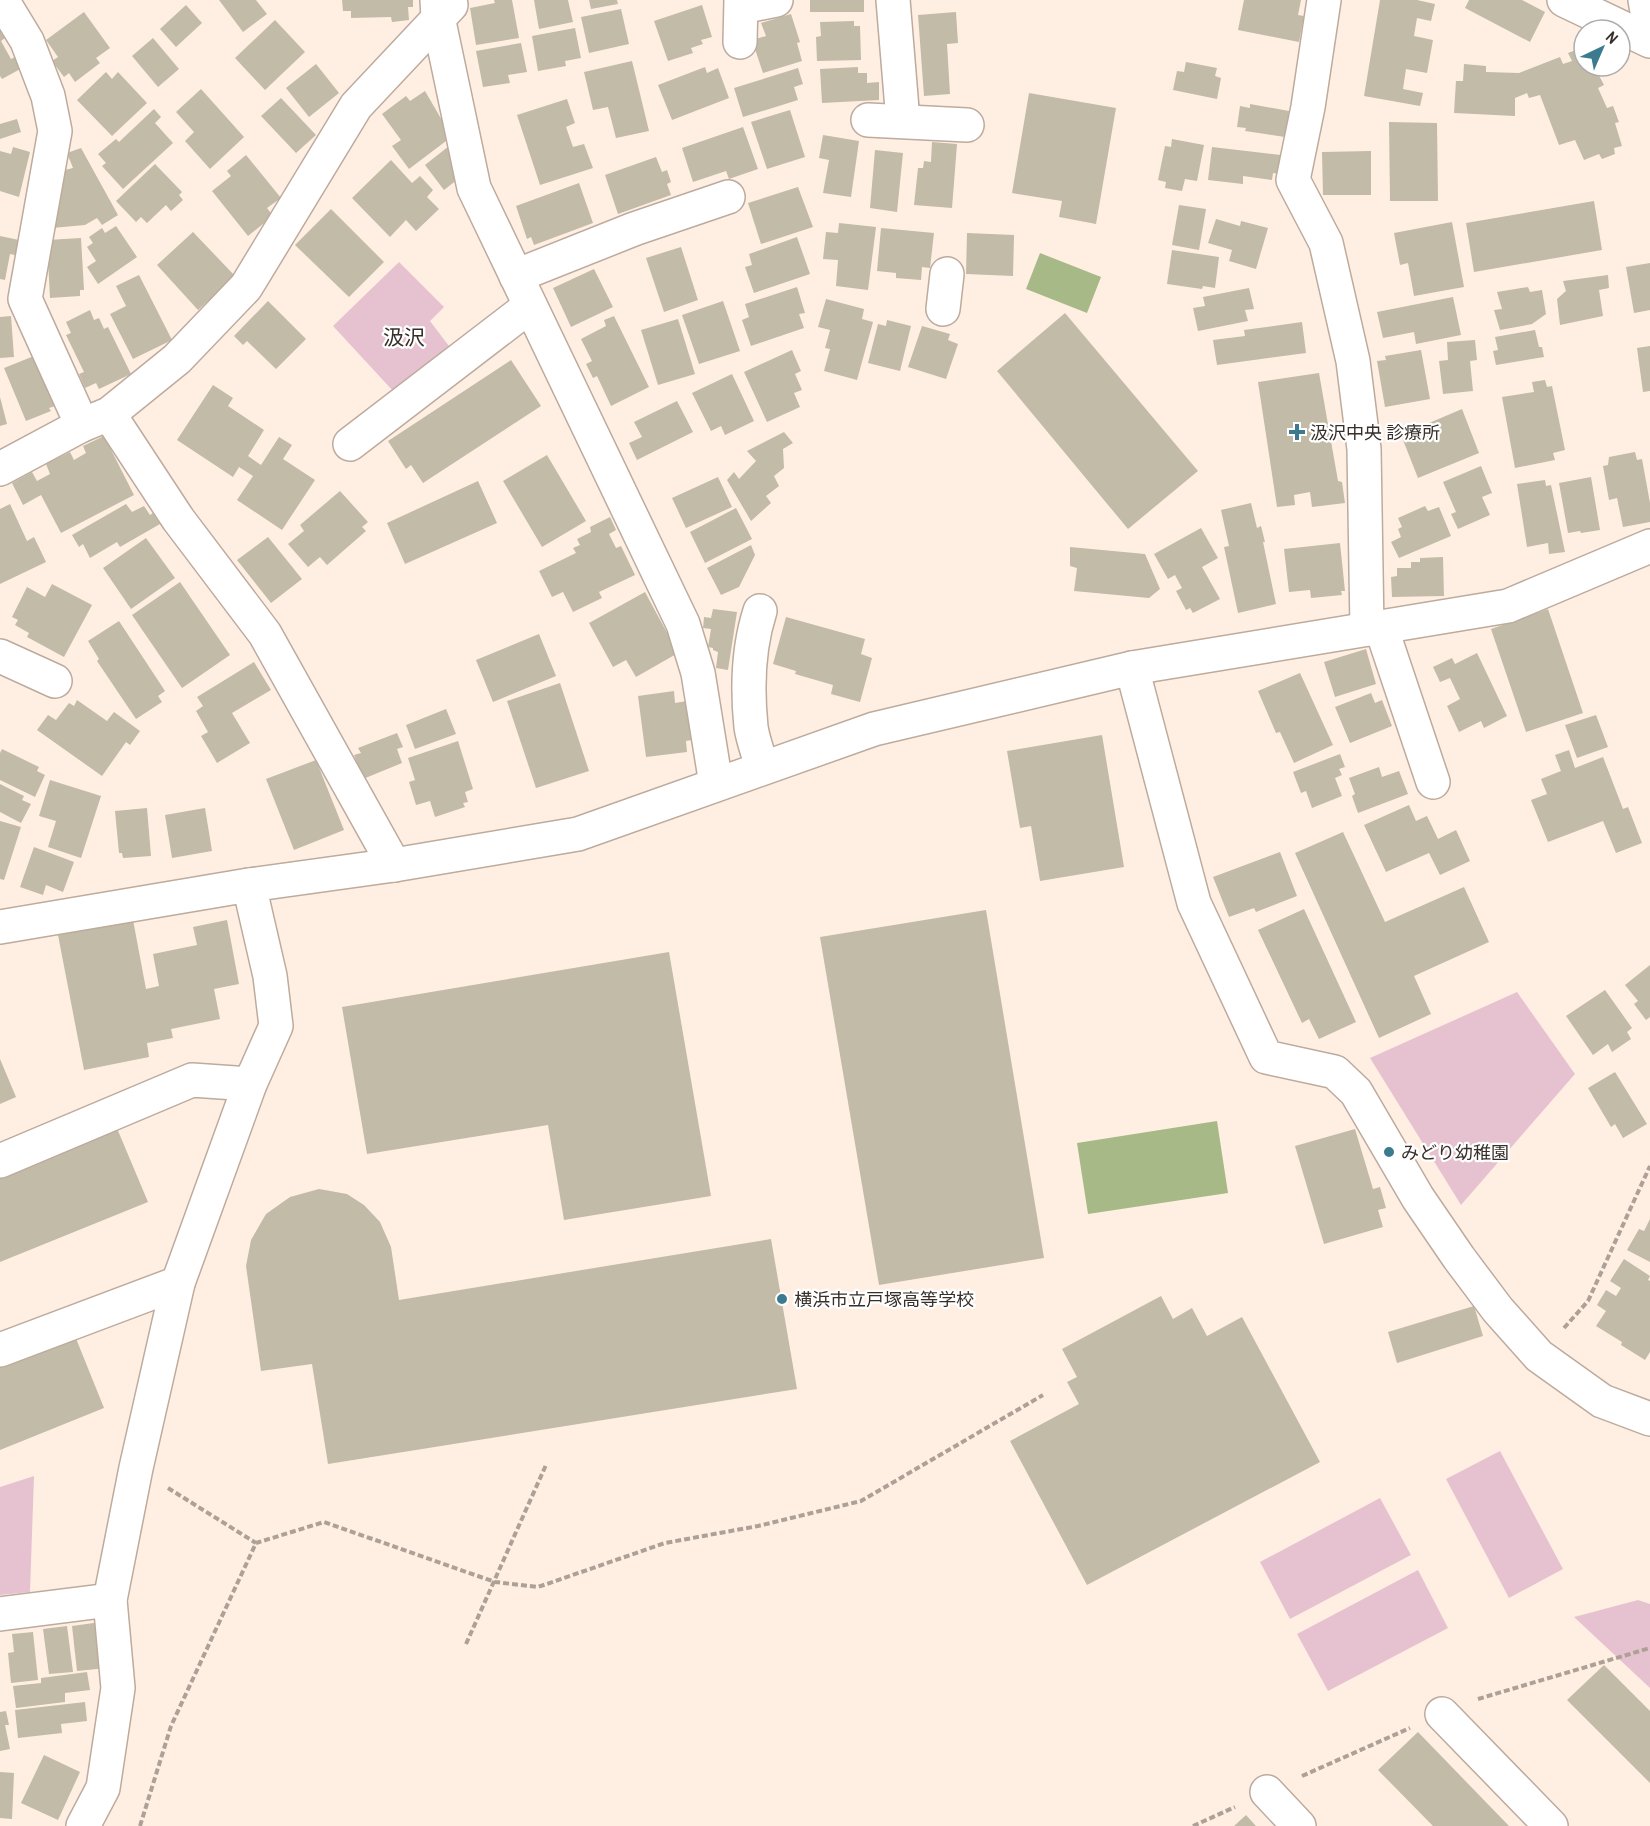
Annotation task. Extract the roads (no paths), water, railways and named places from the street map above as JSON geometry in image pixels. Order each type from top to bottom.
[{"type":"street","points":[[2,0],[27,40],[48,96],[55,131],[25,299],[95,419],[178,519],[265,634],[394,865]]},
{"type":"street","points":[[740,42],[742,4],[776,0]]},
{"type":"street","points":[[893,0],[903,121]]},
{"type":"street","points":[[1324,0],[1308,107],[1293,180],[1326,243],[1353,361],[1364,449],[1374,628],[1434,782]]},
{"type":"street","points":[[1564,0],[1650,41]]},
{"type":"street","points":[[1645,0],[1650,28]]},
{"type":"street","points":[[0,469],[95,419],[177,359],[246,287],[356,106],[444,6]]},
{"type":"street","points":[[444,6],[474,188],[684,624],[698,673],[716,784]]},
{"type":"street","points":[[868,120],[967,125]]},
{"type":"street","points":[[516,276],[634,229],[728,197]]},
{"type":"street","points":[[943,309],[947,274]]},
{"type":"street","points":[[350,444],[530,306]]},
{"type":"street","points":[[0,927],[249,885],[394,865],[578,834],[874,729],[1132,668],[1508,606],[1650,546]]},
{"type":"street","points":[[760,611],[752,636],[749,670],[751,729],[762,768]]},
{"type":"street","points":[[0,656],[55,681]]},
{"type":"street","points":[[1132,668],[1194,903],[1266,1057],[1335,1072],[1356,1092],[1418,1198],[1498,1310],[1539,1356],[1602,1401],[1650,1419]]},
{"type":"street","points":[[83,1826],[103,1788],[118,1688],[110,1600],[136,1468],[178,1283],[250,1084],[276,1026],[270,976],[249,885]]},
{"type":"street","points":[[0,1161],[192,1080],[250,1084]]},
{"type":"street","points":[[0,1350],[178,1283]]},
{"type":"street","points":[[0,1614],[110,1600]]},
{"type":"street","points":[[1442,1714],[1551,1826]]},
{"type":"street","points":[[1267,1792],[1299,1826]]},
{"type":"place","name":"汲沢中央 診療所","points":[[1297,432]]},
{"type":"place","name":"みどり幼稚園","points":[[1389,1152]]},
{"type":"place","name":"横浜市立戸塚高等学校","points":[[782,1299]]},
{"type":"district","name":"汲沢","points":[[404,337]]}]
